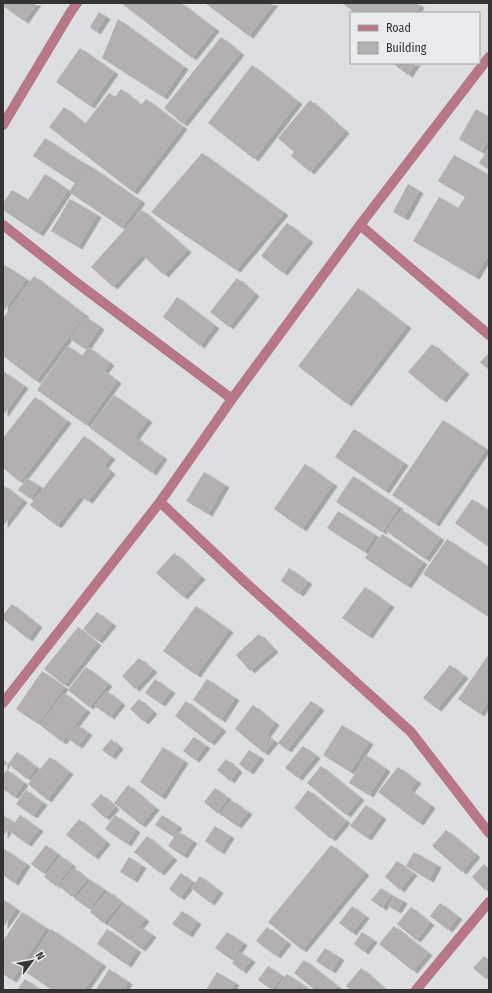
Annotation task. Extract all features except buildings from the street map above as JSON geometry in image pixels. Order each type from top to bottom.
[{"type":"street","points":[[3,125],[77,3]]},
{"type":"street","points":[[3,703],[160,502],[232,399],[360,226],[489,57]]},
{"type":"street","points":[[3,225],[77,283],[232,399]]},
{"type":"street","points":[[360,226],[489,335]]},
{"type":"street","points":[[160,502],[247,584],[411,732],[489,833]]},
{"type":"street","points":[[416,990],[489,902]]}]
